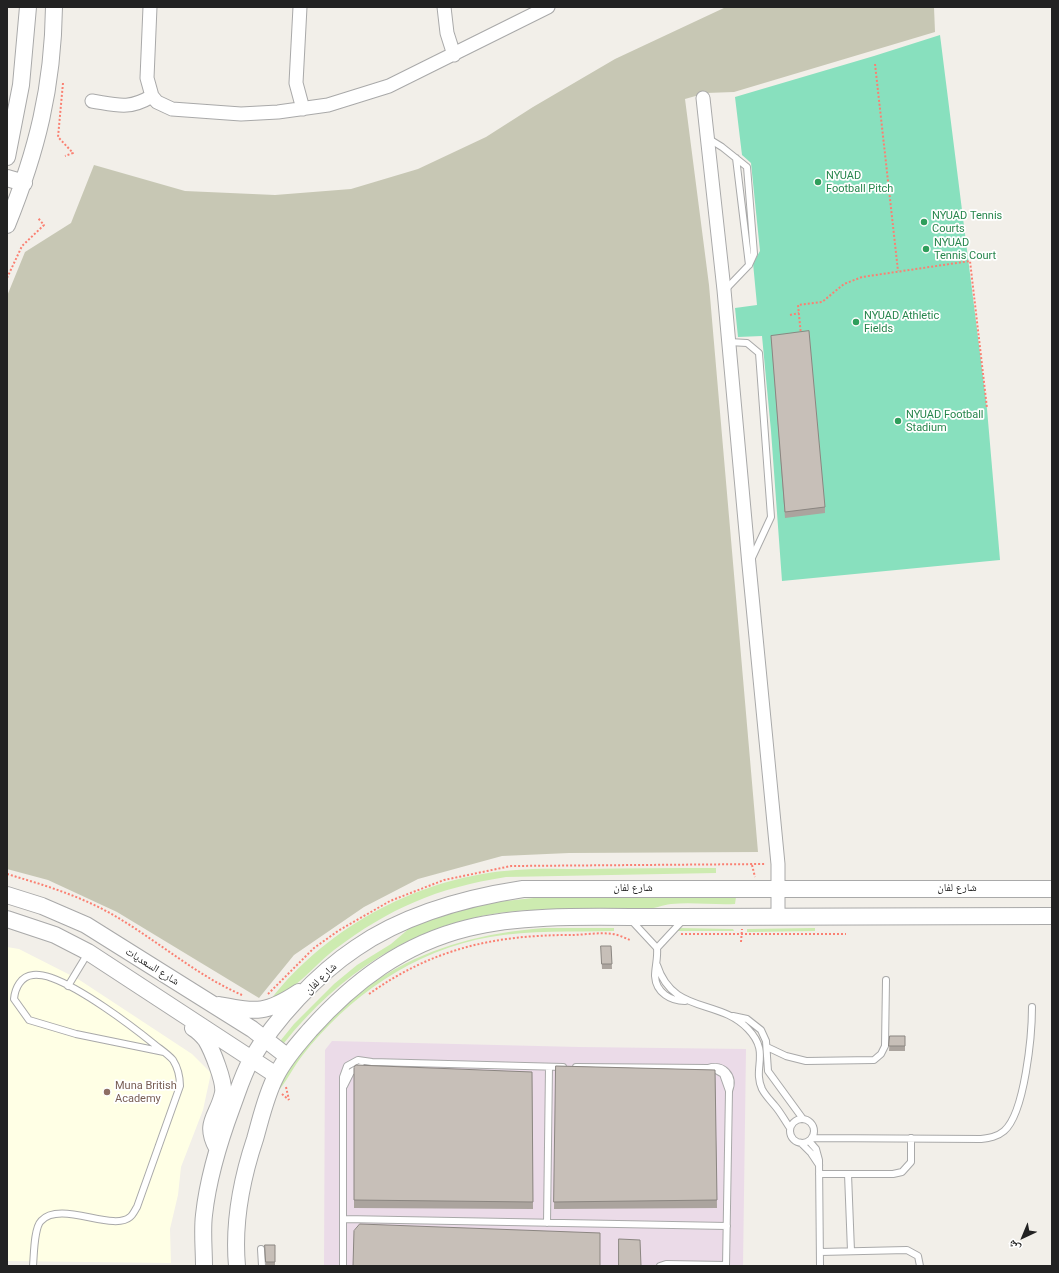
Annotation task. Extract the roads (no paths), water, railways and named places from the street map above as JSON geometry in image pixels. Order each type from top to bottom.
[{"type":"street","points":[[7,157],[21,85],[28,7]]},
{"type":"street","points":[[7,225],[24,183],[45,106],[51,67],[54,7]]},
{"type":"street","points":[[150,7],[147,78],[152,96],[164,106],[180,110],[241,114],[303,109],[352,99],[389,86],[548,7]]},
{"type":"street","points":[[300,7],[296,83],[303,109]]},
{"type":"street","points":[[444,7],[447,33],[454,55]]},
{"type":"street","points":[[92,101],[129,106],[141,103],[152,96]]},
{"type":"street","points":[[703,98],[724,290],[748,565],[778,860],[778,916]]},
{"type":"street","points":[[7,178],[24,183]]},
{"type":"street","name":"شارع لفان","points":[[252,1059],[265,1039],[319,979],[357,947],[404,922],[428,912],[484,895],[523,889],[1052,889]]},
{"type":"street","name":"شارع السعديات","points":[[7,896],[42,906],[86,925],[212,1004],[265,1039],[288,1057]]},
{"type":"street","points":[[237,1266],[234,1241],[237,1210],[245,1169],[281,1080],[288,1057],[324,1015],[359,981],[398,956],[441,936],[468,928],[530,919],[778,916],[868,918],[1052,916]]},
{"type":"street","name":"شارع السعديات","points":[[7,919],[55,935],[88,952],[252,1059],[281,1080]]},
{"type":"street","points":[[212,1004],[257,1011],[271,1008],[289,999],[319,979]]},
{"type":"street","points":[[152,994],[173,1014],[198,1032],[209,1045],[223,1085],[222,1095],[210,1127],[211,1138],[217,1148]]},
{"type":"street","points":[[200,1266],[204,1246],[204,1216],[217,1148],[244,1073],[252,1059]]},
{"type":"lane","points":[[708,139],[722,146],[747,167],[754,249],[749,264],[724,290]]},
{"type":"lane","points":[[736,158],[749,264]]},
{"type":"lane","points":[[729,342],[747,343],[759,353],[771,517],[748,565]]},
{"type":"lane","points":[[628,918],[657,948]]},
{"type":"lane","points":[[686,918],[657,948],[657,965],[668,987],[688,1001],[730,1016],[747,1019],[757,1026],[764,1035],[767,1047],[764,1066],[759,1078],[762,1089],[790,1128],[794,1140],[801,1143],[811,1153],[819,1165]]},
{"type":"lane","points":[[68,986],[88,952]]},
{"type":"lane","points":[[33,1266],[36,1235],[40,1221],[49,1216],[82,1215],[119,1222],[130,1218],[137,1207],[180,1086],[180,1073],[172,1059],[164,1052],[132,1028],[68,986],[50,977],[33,975],[22,980],[15,989],[14,999],[29,1020],[76,1034],[164,1052]]},
{"type":"lane","points":[[767,1047],[786,1056],[806,1061],[874,1060],[881,1054],[885,1046],[886,980]]},
{"type":"lane","points":[[801,1143],[811,1139],[987,1138],[999,1135],[1008,1127],[1019,1100],[1028,1063],[1032,1007]]},
{"type":"lane","points":[[730,1016],[743,1024],[754,1036],[760,1050],[764,1066],[772,1079],[803,1119],[810,1122],[813,1126],[814,1130],[811,1139],[818,1154],[819,1165],[820,1266]]},
{"type":"lane","points":[[343,1266],[344,1086],[353,1069],[372,1062],[549,1067],[708,1068],[723,1074],[729,1091],[726,1265],[662,1264],[660,1266]]},
{"type":"lane","points":[[547,1223],[549,1067]]},
{"type":"lane","points":[[790,1128],[795,1122],[803,1119]]},
{"type":"lane","points":[[819,1174],[893,1174],[902,1172],[911,1162],[911,1138]]},
{"type":"lane","points":[[848,1174],[851,1251]]},
{"type":"lane","points":[[344,1219],[727,1226]]},
{"type":"lane","points":[[261,1249],[262,1266]]},
{"type":"lane","points":[[820,1252],[907,1250],[918,1256],[920,1266]]},
{"type":"place","name":"NYUAD Football Pitch","points":[[818,182]]},
{"type":"place","name":"NYUAD Tennis Courts","points":[[924,222]]},
{"type":"place","name":"NYUAD Tennis Court","points":[[926,249]]},
{"type":"place","name":"NYUAD Athletic Fields","points":[[856,322]]},
{"type":"place","name":"NYUAD Football Stadium","points":[[898,421]]},
{"type":"place","name":"Muna British Academy","points":[[107,1092]]}]
